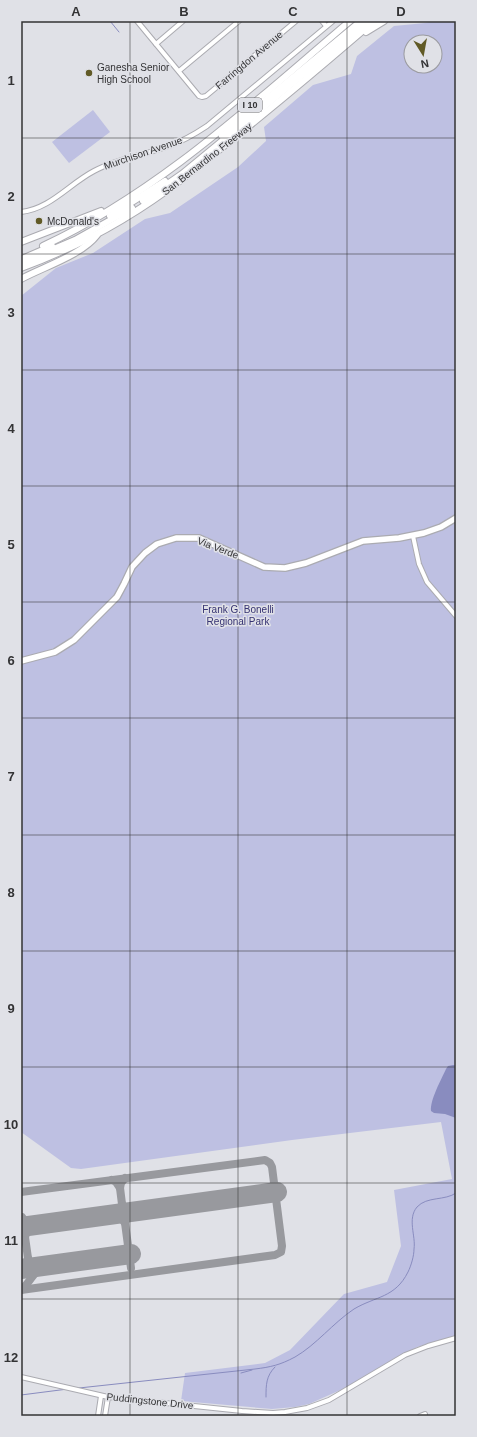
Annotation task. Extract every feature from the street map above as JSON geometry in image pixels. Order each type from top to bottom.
[{"type":"highway","name":"San Bernardino Freeway","points":[[21,255],[76,229],[157,180],[200,147],[350,21]]},
{"type":"highway","points":[[21,259],[102,221],[155,188],[194,160],[361,21]]},
{"type":"highway","points":[[21,264],[82,236],[123,214],[156,193],[213,149],[368,21]]},
{"type":"highway","name":"San Bernardino Freeway","points":[[21,268],[75,245],[98,233],[182,180],[374,21]]},
{"type":"highway","points":[[354,38],[384,21]]},
{"type":"highway","points":[[21,242],[114,207]]},
{"type":"highway","points":[[21,279],[61,260],[91,243],[98,233]]},
{"type":"main road","name":"Via Verde","points":[[21,661],[55,652],[74,640],[116,596],[124,584],[132,567],[145,553],[157,544],[176,538],[199,538],[264,567],[285,568],[306,564],[363,541],[413,536],[441,527],[456,518]]},
{"type":"street","points":[[137,21],[179,72],[239,21]]},
{"type":"street","points":[[156,44],[183,21]]},
{"type":"street","name":"Farringdon Avenue","points":[[179,72],[199,96],[206,96],[296,21]]},
{"type":"street","points":[[322,21],[326,26]]},
{"type":"street","name":"Murchison Avenue","points":[[21,212],[44,206],[84,177],[105,165],[170,146],[195,134],[207,126],[333,21]]},
{"type":"street","points":[[413,536],[419,564],[428,582],[456,616]]},
{"type":"street","name":"Puddingstone Drive","points":[[21,1377],[101,1396],[272,1414],[294,1411],[323,1402],[344,1392],[410,1353],[456,1338]]},
{"type":"street","points":[[98,1416],[101,1396]]},
{"type":"street","points":[[105,1416],[108,1397]]},
{"type":"street","points":[[420,1416],[425,1414]]},
{"type":"green space","name":"Frank G. Bonelli Regional Park","points":[[433,21],[456,21],[456,1336],[417,1347],[345,1388],[309,1404],[272,1409],[181,1401],[185,1373],[265,1363],[290,1350],[344,1294],[387,1282],[401,1246],[394,1190],[452,1179],[441,1122],[292,1140],[81,1169],[71,1168],[21,1132],[21,296],[56,268],[93,253],[145,219],[170,213],[238,167],[266,141],[264,127],[313,85],[351,74],[357,56],[394,26]]},
{"type":"green space","points":[[93,110],[110,132],[69,163],[52,142]]},
{"type":"shaded area","points":[[456,1065],[456,1118],[431,1111],[434,1096],[446,1069],[448,1066]]},
{"type":"waterway","points":[[110,21],[119,32]]},
{"type":"waterway","points":[[79,1388],[261,1368],[280,1364],[295,1357],[354,1309],[391,1292],[403,1281],[408,1272],[414,1252],[412,1222],[414,1212],[417,1207],[426,1201],[447,1197],[456,1193]]},
{"type":"waterway","points":[[266,1397],[268,1377],[275,1367]]},
{"type":"waterway","points":[[241,1373],[252,1370]]},
{"type":"waterway","points":[[21,1395],[68,1389]]},
{"type":"taxiway","points":[[21,1192],[265,1160],[270,1163],[272,1167],[282,1246],[281,1252],[275,1255],[21,1290]]},
{"type":"taxiway","points":[[112,1180],[116,1182],[120,1188],[121,1183],[125,1178]]},
{"type":"taxiway","points":[[120,1188],[122,1204]]},
{"type":"taxiway","points":[[122,1204],[126,1209],[132,1212],[126,1217],[125,1223],[120,1217],[114,1214],[120,1210],[122,1204]]},
{"type":"taxiway","points":[[21,1222],[22,1217],[27,1224],[35,1225]]},
{"type":"taxiway","points":[[125,1223],[131,1268]]},
{"type":"taxiway","points":[[21,1231],[25,1237],[27,1231],[35,1225]]},
{"type":"taxiway","points":[[25,1237],[28,1258]]},
{"type":"taxiway","points":[[21,1268],[26,1265],[28,1258],[31,1264],[40,1267]]},
{"type":"taxiway","points":[[21,1290],[43,1266]]},
{"type":"runway","points":[[21,1227],[277,1192]]},
{"type":"runway","points":[[21,1269],[131,1254]]},
{"type":"place","name":"Ganesha Senior High School","points":[[89,73]]},
{"type":"place","name":"McDonald's","points":[[39,221]]}]
